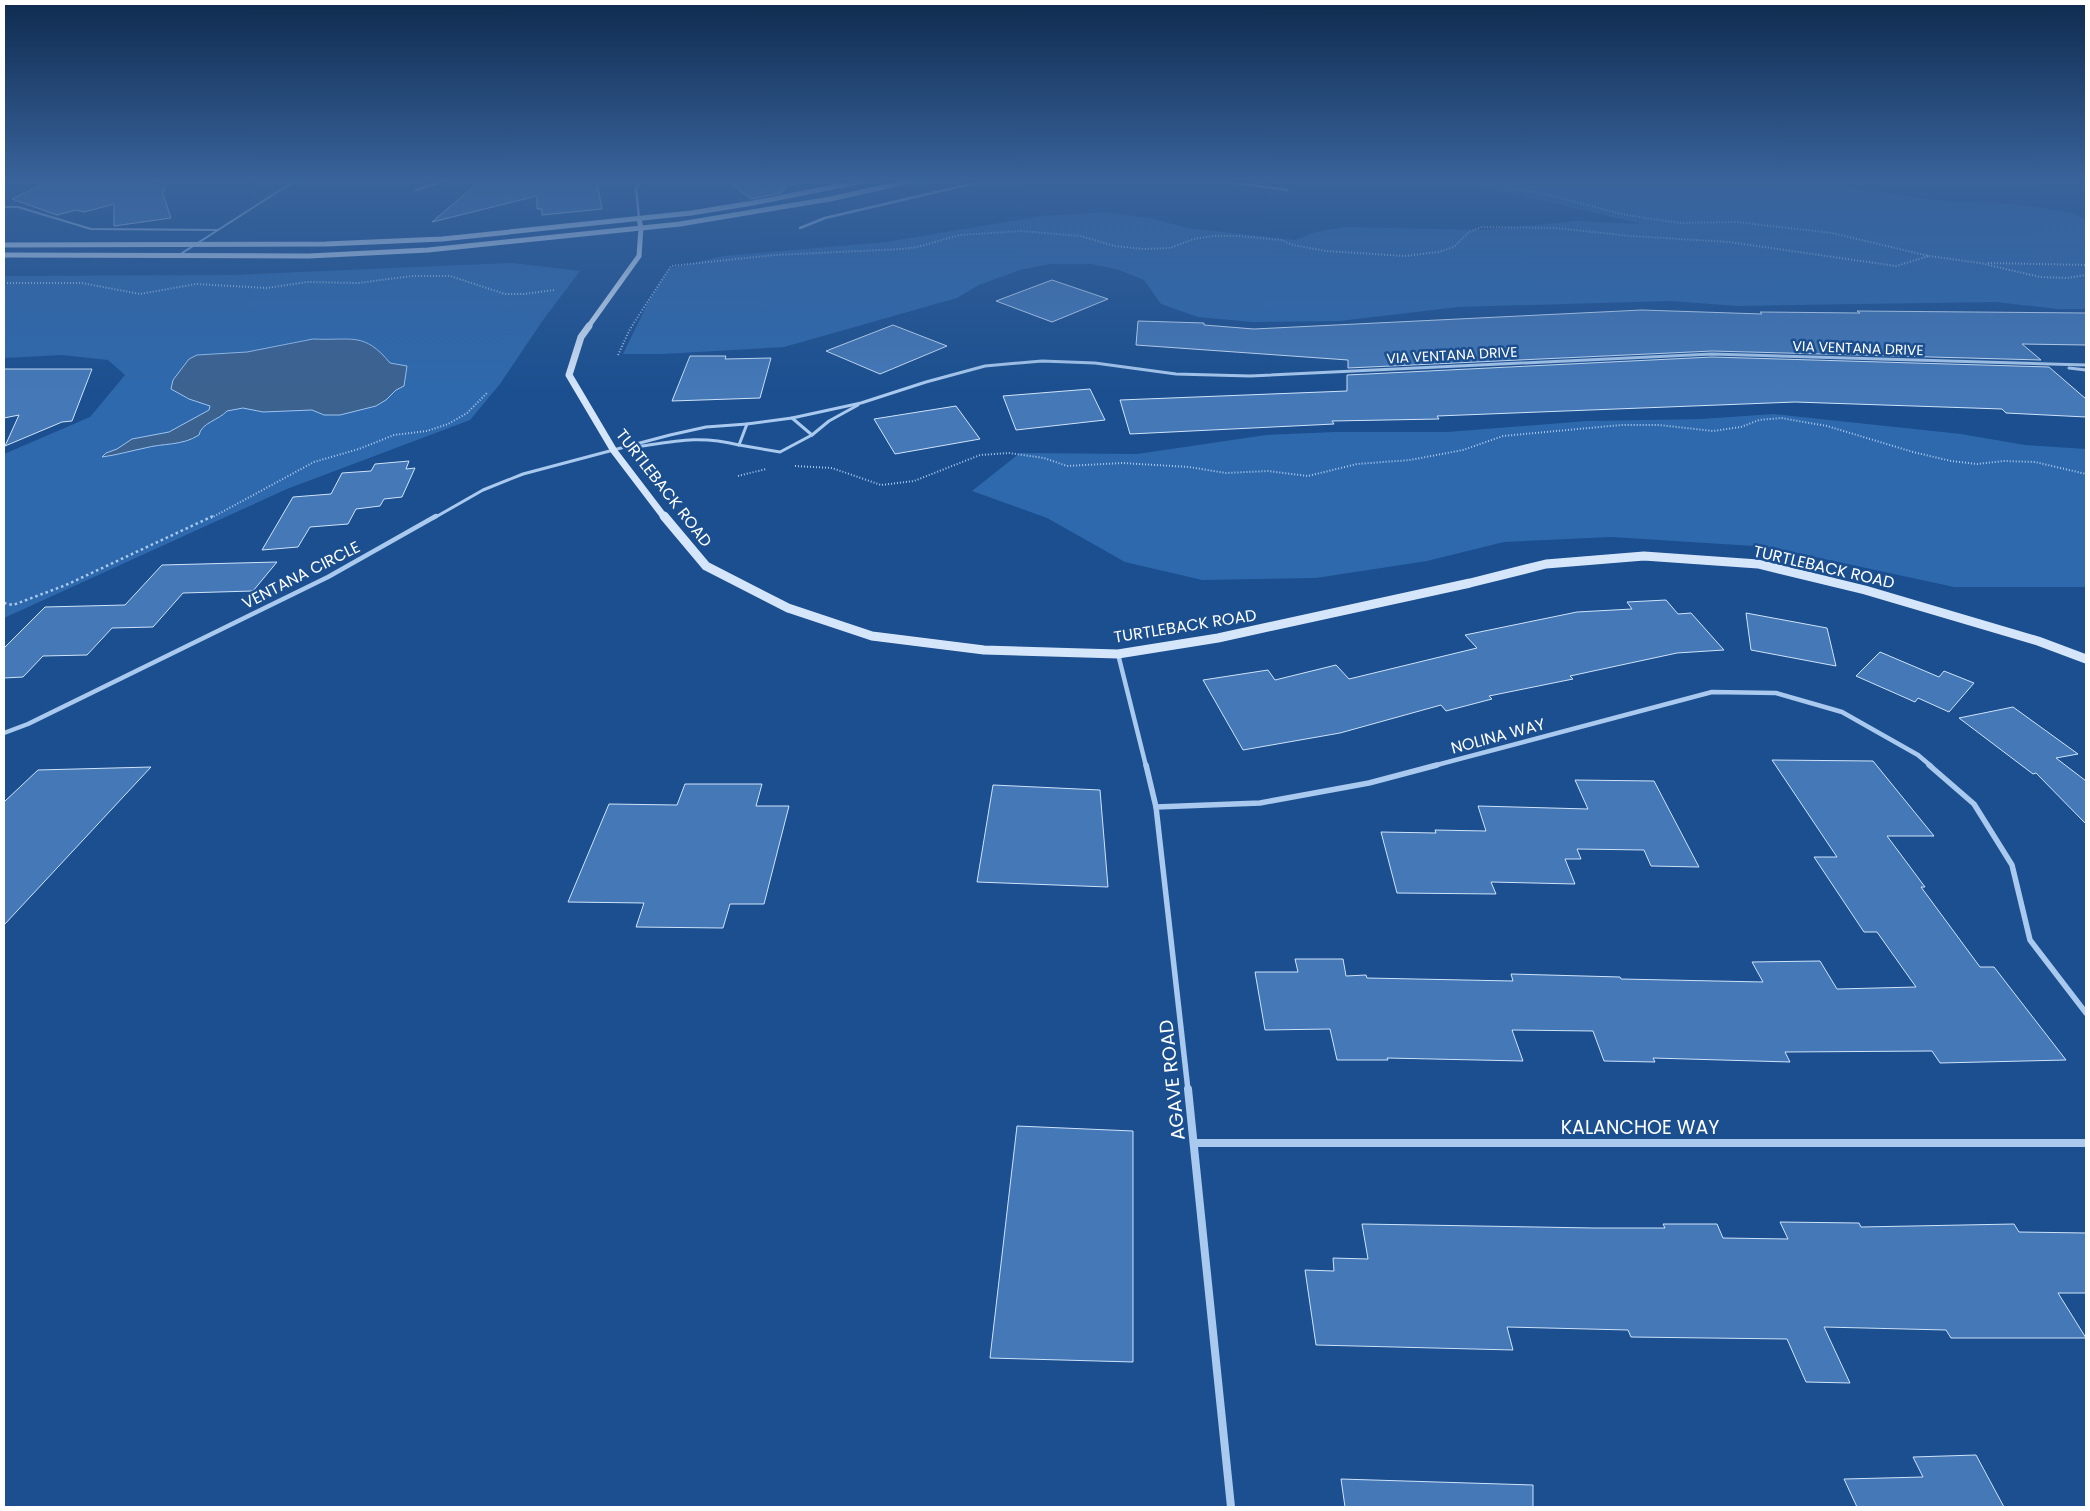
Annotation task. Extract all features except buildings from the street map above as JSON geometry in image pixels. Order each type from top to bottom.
[{"type":"main road","points":[[4,255],[309,256],[409,251]]},
{"type":"main road","name":"TURTLEBACK ROAD","points":[[640,251],[639,256],[581,337],[569,375],[614,451],[660,512],[706,566],[788,608],[872,636],[984,650],[1118,654],[1218,638],[1470,583],[1546,564],[1644,556],[1758,564],[1865,590],[2038,641],[2086,659]]},
{"type":"street","name":"VIA VENTANA DRIVE","points":[[747,424],[792,418],[861,403],[926,382],[985,366],[1042,361],[1095,363],[1176,374],[1250,376],[1712,354],[2086,365]]},
{"type":"street","name":"VIA VENTANA DRIVE","points":[[2052,365],[2086,370]]},
{"type":"street","name":"VIA VENTANA DRIVE","points":[[738,445],[780,452],[812,435],[829,421],[861,403]]},
{"type":"street","points":[[792,418],[812,435]]},
{"type":"street","points":[[747,424],[738,445],[714,439],[687,439],[614,451],[679,433],[747,424]]},
{"type":"street","name":"VENTANA CIRCLE","points":[[4,733],[28,724],[328,577],[483,490],[523,474],[614,451]]},
{"type":"street","name":"AGAVE ROAD","points":[[1118,654],[1156,807],[1194,1143],[1231,1507]]},
{"type":"street","name":"NOLINA WAY","points":[[1156,807],[1260,803],[1369,783],[1712,692],[1776,693],[1842,712],[1918,755],[1974,804],[2012,865],[2030,940],[2086,1013]]},
{"type":"street","name":"KALANCHOE WAY","points":[[1194,1143],[2086,1143]]},
{"type":"lane","points":[[177,256],[186,251]]},
{"type":"path","points":[[618,355],[630,329],[671,266],[765,255],[850,251]]},
{"type":"path","points":[[1324,251],[1405,256],[1442,251]]},
{"type":"path","points":[[1788,251],[1896,266],[1929,256]]},
{"type":"path","points":[[1906,251],[1929,256],[1980,262],[2086,265]]},
{"type":"path","points":[[1980,262],[2040,277],[2058,279],[2086,274]]},
{"type":"path","points":[[4,283],[82,283],[140,294],[196,284],[260,288],[307,282],[358,283],[412,276],[450,276],[505,294],[524,294],[554,290]]},
{"type":"path","points":[[4,603],[13,605],[99,570],[235,506],[314,462],[359,449],[394,435],[426,431],[448,424],[467,413],[488,392]]},
{"type":"path","points":[[786,465],[832,468],[881,485],[914,482],[980,456],[1009,453],[1044,458],[1067,466],[1122,463],[1226,473],[1268,471],[1308,476],[1357,464],[1410,460],[1463,450],[1503,436],[1621,425],[1659,425],[1713,431],[1741,427],[1759,420],[1780,418],[1796,419],[1827,426],[1913,452],[1951,461],[1977,464],[2004,461],[2035,462],[2086,474]]},
{"type":"path","points":[[738,476],[767,469]]},
{"type":"shaded area","points":[[787,251],[2086,251],[2086,309],[2058,309],[1995,302],[1737,306],[1670,301],[1458,307],[1340,321],[1253,322],[1198,317],[1161,304],[1144,280],[1119,270],[1092,264],[1050,264],[1020,270],[979,285],[957,298],[784,347],[663,354],[623,354],[647,305],[668,269],[723,256]]},
{"type":"shaded area","points":[[512,263],[580,271],[543,320],[500,384],[470,420],[287,489],[4,618],[4,454],[90,417],[125,375],[108,360],[62,355],[4,358],[4,276],[232,275]]},
{"type":"shaded area","points":[[313,339],[356,340],[372,346],[390,363],[407,366],[404,386],[376,406],[340,415],[324,415],[312,410],[263,412],[243,408],[227,411],[203,427],[199,435],[193,439],[102,457],[132,439],[169,432],[209,410],[210,406],[189,399],[171,389],[173,380],[189,359],[197,355],[247,352]]},
{"type":"shaded area","points":[[1774,414],[1961,434],[2025,445],[2086,449],[2086,587],[1954,587],[1769,547],[1611,537],[1504,542],[1427,561],[1316,578],[1202,580],[1125,562],[1047,518],[972,491],[1020,453],[1137,454],[1266,435],[1334,432],[1447,432],[1587,421],[1701,419]]}]
